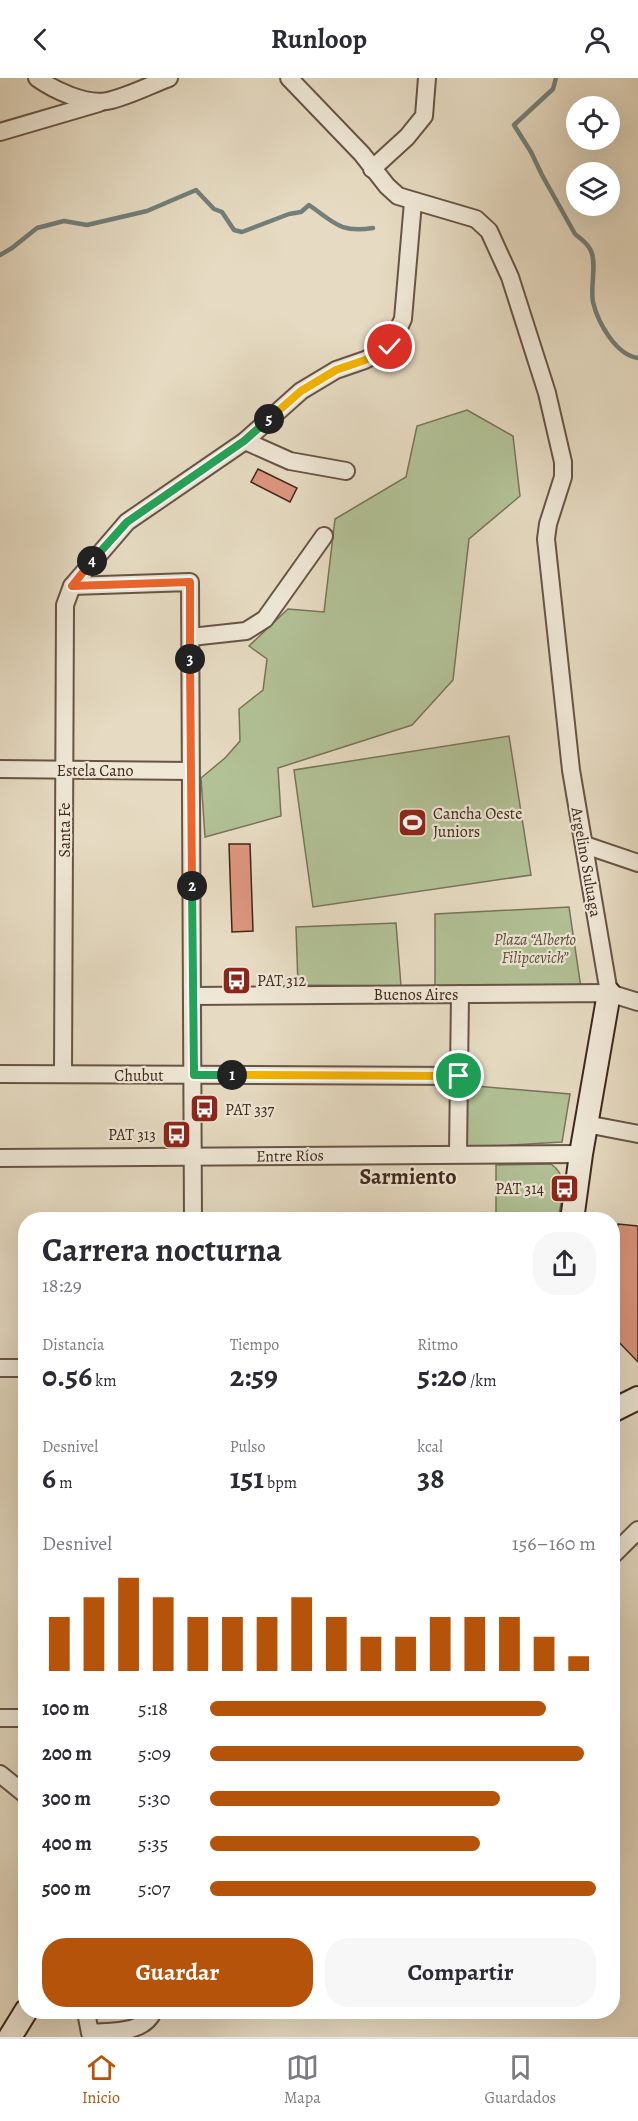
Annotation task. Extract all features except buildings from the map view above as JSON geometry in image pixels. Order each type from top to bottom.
[{"type":"street","points":[[37,78],[62,92],[79,98],[106,101]]},
{"type":"street","points":[[0,132],[106,101],[169,78]]},
{"type":"street","name":"Argelino Suluaga","points":[[289,78],[362,154],[387,186],[399,196],[476,219],[489,231],[510,277],[547,393],[563,462],[563,477],[554,502],[546,539],[571,771],[609,993],[580,1154],[574,1212]]},
{"type":"street","points":[[372,169],[407,137],[424,116],[427,78]]},
{"type":"street","points":[[72,586],[127,522],[244,441],[301,391],[336,370],[365,360],[390,347],[403,319],[413,202]]},
{"type":"street","points":[[244,441],[290,461],[346,471]]},
{"type":"street","points":[[191,637],[246,631],[265,619],[324,536]]},
{"type":"street","points":[[72,586],[190,582],[190,771],[194,996],[193,1212]]},
{"type":"street","name":"Santa Fe","points":[[63,1074],[65,605],[72,586]]},
{"type":"street","name":"Estela Cano","points":[[0,770],[190,771]]},
{"type":"street","points":[[585,845],[638,863]]},
{"type":"street","name":"Buenos Aires","points":[[194,996],[609,993],[638,1002]]},
{"type":"street","points":[[458,1154],[460,994]]},
{"type":"street","name":"Chubut","points":[[0,1074],[459,1076]]},
{"type":"street","points":[[586,1124],[638,1134]]},
{"type":"street","name":"Entre Ríos","points":[[0,1158],[580,1154]]},
{"type":"street","points":[[0,1368],[18,1368]]},
{"type":"street","points":[[620,1407],[638,1398]]},
{"type":"street","points":[[620,1548],[638,1530]]},
{"type":"street","points":[[0,1718],[18,1718]]},
{"type":"street","points":[[0,1774],[18,1789]]},
{"type":"street","points":[[10,2037],[21,2019]]},
{"type":"street","points":[[87,2019],[90,2033],[133,2030],[147,2019]]},
{"type":"green space","points":[[467,410],[513,436],[520,496],[469,539],[453,680],[412,725],[278,768],[281,816],[205,837],[201,778],[225,758],[240,741],[239,709],[263,690],[267,659],[249,646],[288,609],[324,612],[335,519],[406,477],[417,426]]},
{"type":"green space","name":"Cancha Oeste Juniors","points":[[509,736],[531,875],[313,907],[294,770]]},
{"type":"green space","name":"Plaza “Alberto Filipcevich”","points":[[569,907],[581,988],[435,987],[435,914]]},
{"type":"green space","points":[[396,923],[401,986],[298,985],[296,927]]},
{"type":"green space","points":[[464,1085],[570,1094],[562,1142],[463,1148]]},
{"type":"green space","points":[[551,1164],[563,1182],[559,1212],[496,1212],[496,1165]]},
{"type":"waterway","points":[[556,78],[553,89],[514,125],[575,234],[586,243],[591,251],[593,256],[593,302],[599,319],[615,344],[630,356],[638,358]]},
{"type":"waterway","points":[[0,255],[37,228],[64,221],[87,225],[147,211],[196,190],[214,209],[222,212],[234,230],[242,232],[289,214],[301,212],[309,205],[332,222],[345,228],[373,228]]},
{"type":"place","name":"Cancha Oeste Juniors","points":[[412,822]]},
{"type":"place","name":"PAT 312","points":[[236,980]]},
{"type":"place","name":"PAT 337","points":[[204,1109]]},
{"type":"place","name":"PAT 313","points":[[177,1134]]},
{"type":"place","name":"PAT 314","points":[[565,1188]]},
{"type":"district","name":"Sarmiento","points":[[408,1176]]},
{"type":"route","points":[[390,347],[365,360],[336,370],[301,391],[244,441],[127,522],[72,586],[190,582],[194,1075],[459,1076]]}]
